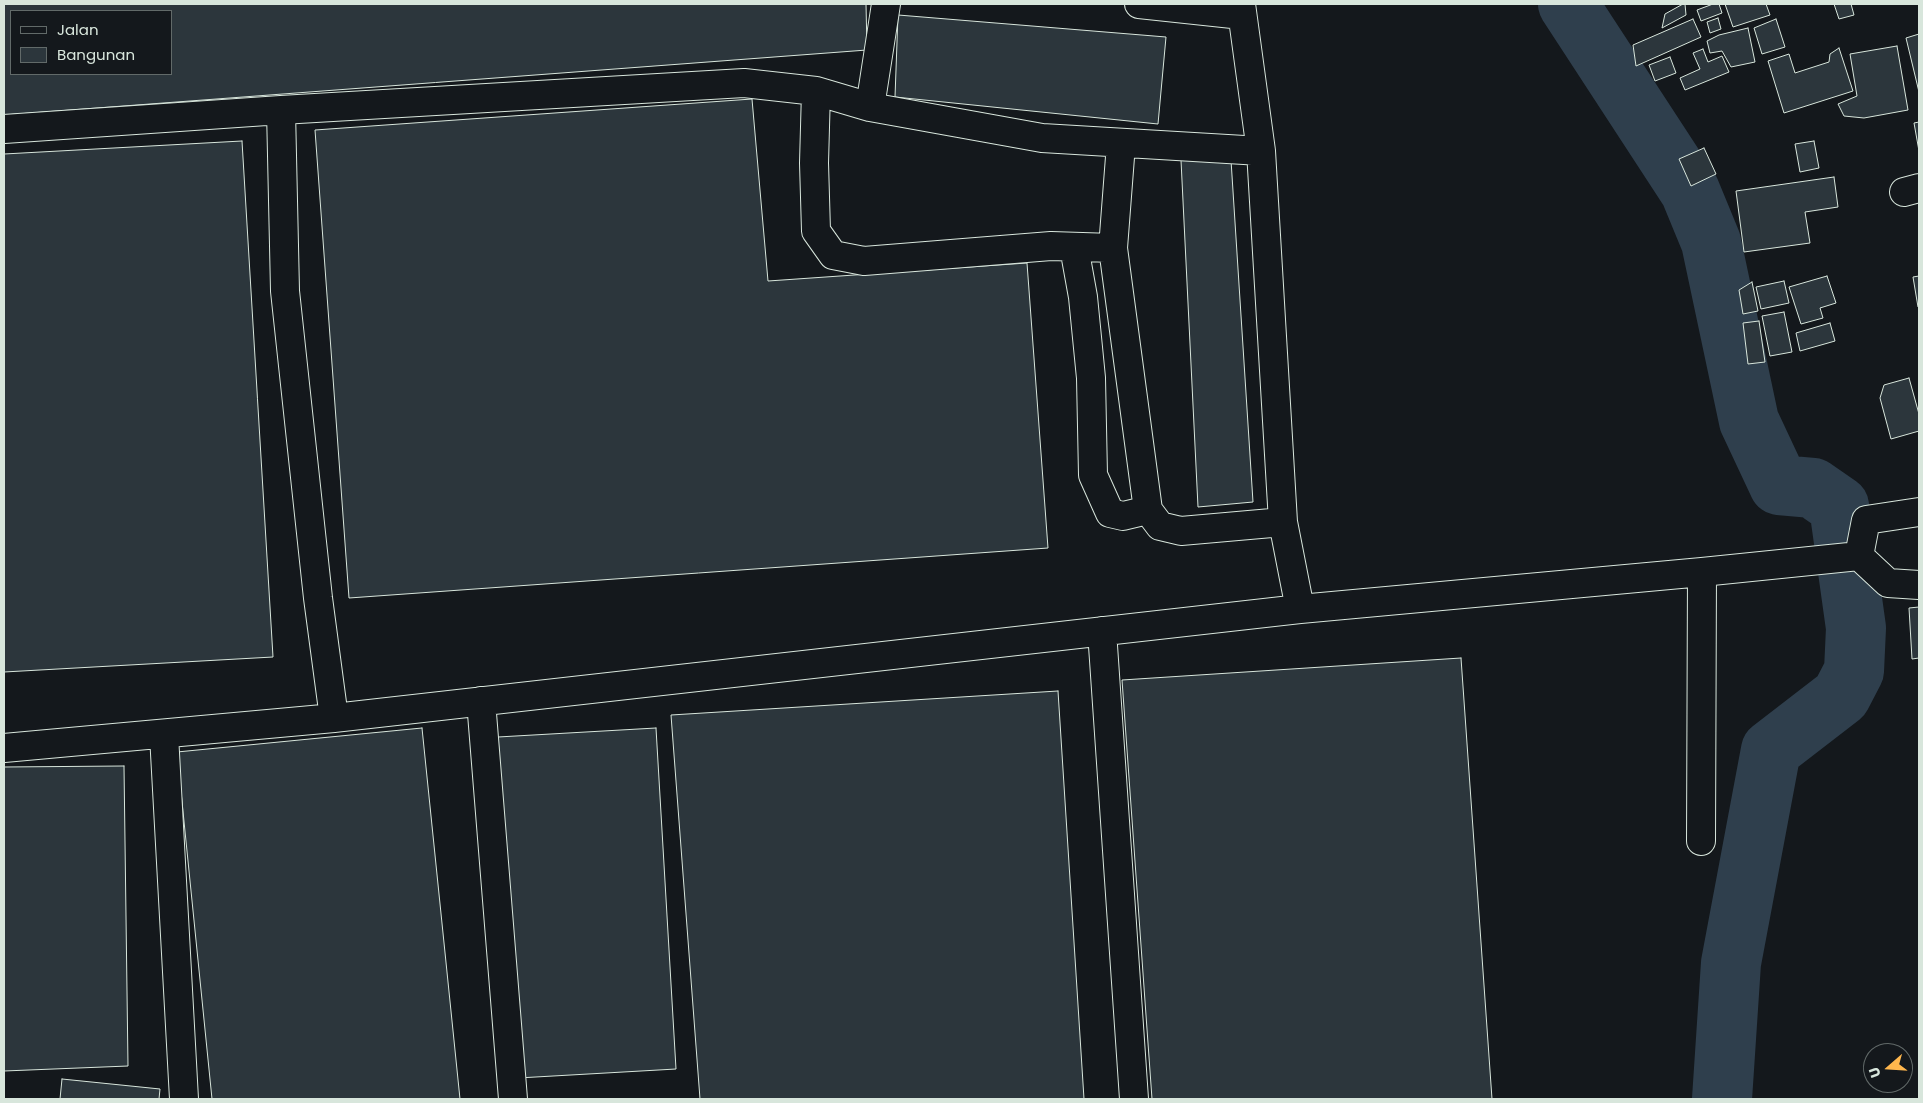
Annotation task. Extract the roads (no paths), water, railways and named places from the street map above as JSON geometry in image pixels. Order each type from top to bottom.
[{"type":"lane","points":[[870,107],[886,4]]},
{"type":"lane","points":[[1139,4],[1241,9],[1260,151],[1283,522],[1300,609]]},
{"type":"lane","points":[[4,129],[281,110],[744,84],[816,91],[870,107],[1042,138],[1260,151]]},
{"type":"lane","points":[[816,91],[814,164],[816,231],[833,255],[864,261],[1051,246],[1113,248]]},
{"type":"lane","points":[[281,110],[285,291],[318,598],[334,718]]},
{"type":"lane","points":[[1121,144],[1113,248],[1148,510],[1160,526],[1181,531],[1283,522]]},
{"type":"lane","points":[[1074,247],[1083,297],[1090,369],[1093,475],[1110,513],[1123,516],[1148,510]]},
{"type":"lane","points":[[1859,556],[1866,520],[1919,512]]},
{"type":"lane","points":[[4,748],[164,735],[334,718],[1300,609],[1859,556],[1888,583],[1919,585]]},
{"type":"lane","points":[[1701,841],[1702,572]]},
{"type":"lane","points":[[1102,631],[1134,1099]]},
{"type":"lane","points":[[481,701],[513,1099]]},
{"type":"lane","points":[[164,735],[184,1099]]},
{"type":"waterway","points":[[1568,4],[1690,191],[1711,242],[1749,421],[1779,485],[1813,488],[1839,506],[1856,628],[1854,671],[1841,696],[1771,750],[1731,963],[1722,1099]]}]
